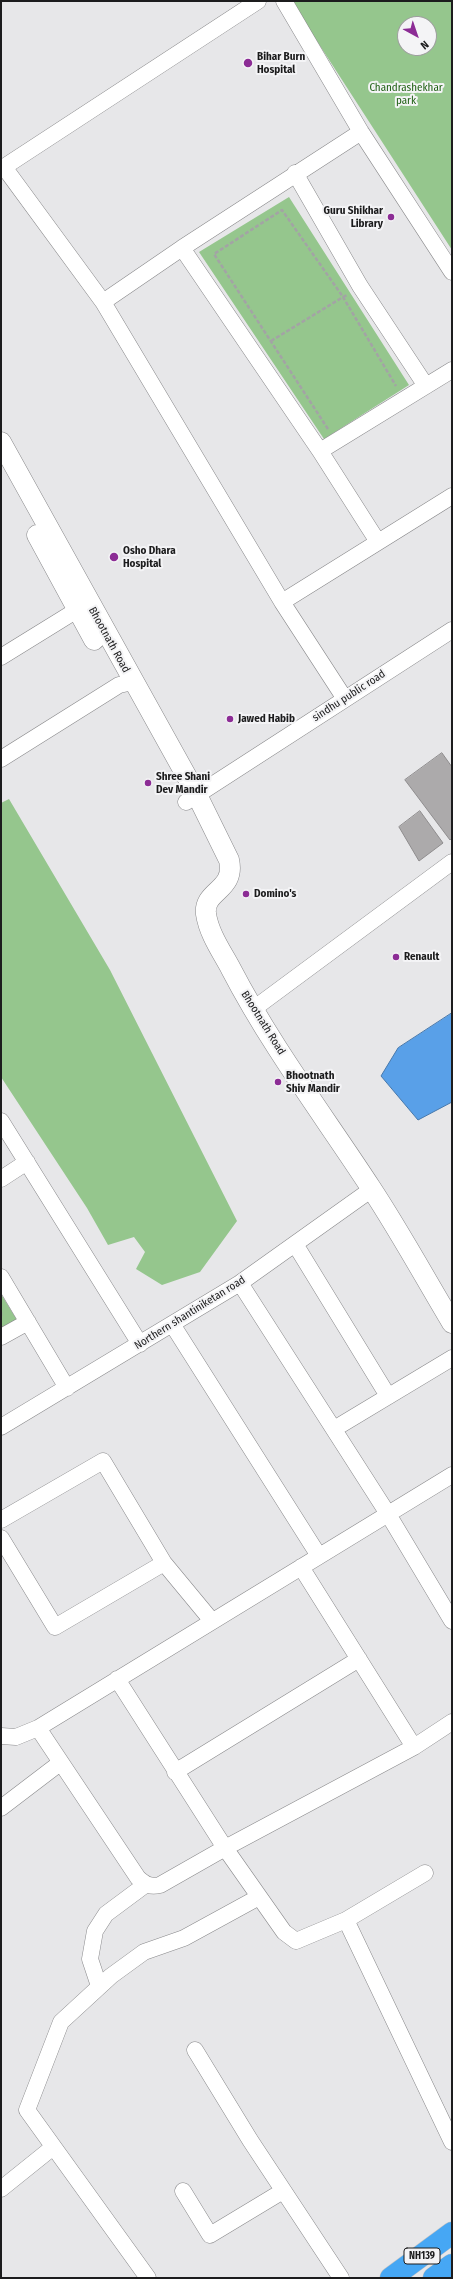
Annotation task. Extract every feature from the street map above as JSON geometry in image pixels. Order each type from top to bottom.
[{"type":"highway","name":"NH139","points":[[391,2278],[452,2233]]},
{"type":"highway","name":"NH139","points":[[434,2278],[452,2265]]},
{"type":"street","points":[[258,1],[2,168],[103,302],[282,602],[345,699]]},
{"type":"street","points":[[284,1],[361,132],[452,272]]},
{"type":"street","points":[[103,302],[182,248],[361,132]]},
{"type":"street","points":[[296,173],[360,286],[426,386]]},
{"type":"street","points":[[182,248],[320,451],[378,542]]},
{"type":"street","points":[[320,451],[452,370]]},
{"type":"street","name":"Bhootnath Road","points":[[1,442],[126,684],[191,798],[217,838],[229,860],[231,871],[227,880],[207,902],[206,914],[211,932],[252,1010],[372,1190],[452,1323]]},
{"type":"street","name":"Bhootnath Road","points":[[1,466],[77,610],[126,684]]},
{"type":"street","points":[[282,602],[452,496]]},
{"type":"street","points":[[1,657],[77,610]]},
{"type":"street","name":"sindhu public road","points":[[191,798],[345,699],[449,637]]},
{"type":"street","points":[[1,760],[126,684]]},
{"type":"street","points":[[252,1010],[452,862]]},
{"type":"street","points":[[1,1121],[140,1344]]},
{"type":"street","points":[[1,1179],[27,1162]]},
{"type":"street","name":"Northern shantiniketan road","points":[[1,1428],[240,1283],[372,1190]]},
{"type":"street","points":[[295,1244],[388,1396]]},
{"type":"street","points":[[1,1277],[67,1388]]},
{"type":"street","points":[[240,1283],[388,1514],[452,1621]]},
{"type":"street","points":[[1,1337],[28,1322]]},
{"type":"street","points":[[172,1324],[319,1556]]},
{"type":"street","points":[[334,1429],[452,1358]]},
{"type":"street","points":[[1,1520],[103,1461],[164,1563],[212,1621]]},
{"type":"street","points":[[1,1736],[16,1737],[38,1728],[452,1475]]},
{"type":"street","points":[[1,1538],[55,1627],[164,1563]]},
{"type":"street","points":[[301,1567],[414,1747]]},
{"type":"street","points":[[175,1772],[359,1659]]},
{"type":"street","points":[[117,1679],[175,1772],[225,1848],[284,1932],[296,1941],[346,1920],[425,1873]]},
{"type":"street","points":[[38,1728],[138,1878],[145,1885],[152,1887],[160,1885],[225,1848],[414,1747],[452,1722]]},
{"type":"street","points":[[1,1808],[60,1762]]},
{"type":"street","points":[[99,1986],[90,1959],[95,1931],[106,1914],[145,1885]]},
{"type":"street","points":[[148,2278],[52,2148],[27,2110],[61,2022],[99,1986],[124,1965],[144,1952],[184,1938],[259,1897]]},
{"type":"street","points":[[346,1920],[450,2133]]},
{"type":"street","points":[[195,2050],[283,2191],[341,2278]]},
{"type":"street","points":[[1,2188],[52,2148]]},
{"type":"street","points":[[182,2191],[210,2236],[283,2191]]},
{"type":"path","points":[[335,426],[328,430],[214,254],[282,210],[343,297],[397,387],[391,391]]},
{"type":"path","points":[[271,341],[360,286]]},
{"type":"green space","name":"Chandrashekhar park","points":[[291,1],[452,1],[452,250]]},
{"type":"green space","points":[[289,197],[409,385],[324,439],[199,252]]},
{"type":"green space","points":[[9,799],[110,970],[237,1221],[200,1272],[162,1285],[136,1269],[145,1252],[134,1237],[108,1245],[87,1208],[1,1077],[1,803]]},
{"type":"green space","points":[[1,1294],[17,1320],[1,1329]]},
{"type":"water","points":[[452,1013],[452,1102],[418,1120],[381,1076],[398,1048]]},
{"type":"building","points":[[442,753],[452,767],[452,838],[450,840],[405,780]]},
{"type":"building","points":[[420,811],[443,843],[419,861],[399,827]]},
{"type":"place","name":"Bihar Burn Hospital","points":[[248,63]]},
{"type":"place","name":"Guru Shikhar Library","points":[[391,217]]},
{"type":"place","name":"Osho Dhara Hospital","points":[[114,557]]},
{"type":"place","name":"Jawed Habib","points":[[230,719]]},
{"type":"place","name":"Shree Shani Dev Mandir","points":[[148,783]]},
{"type":"place","name":"Domino's","points":[[246,894]]},
{"type":"place","name":"Renault","points":[[396,957]]},
{"type":"place","name":"Bhootnath Shiv Mandir","points":[[278,1082]]}]
